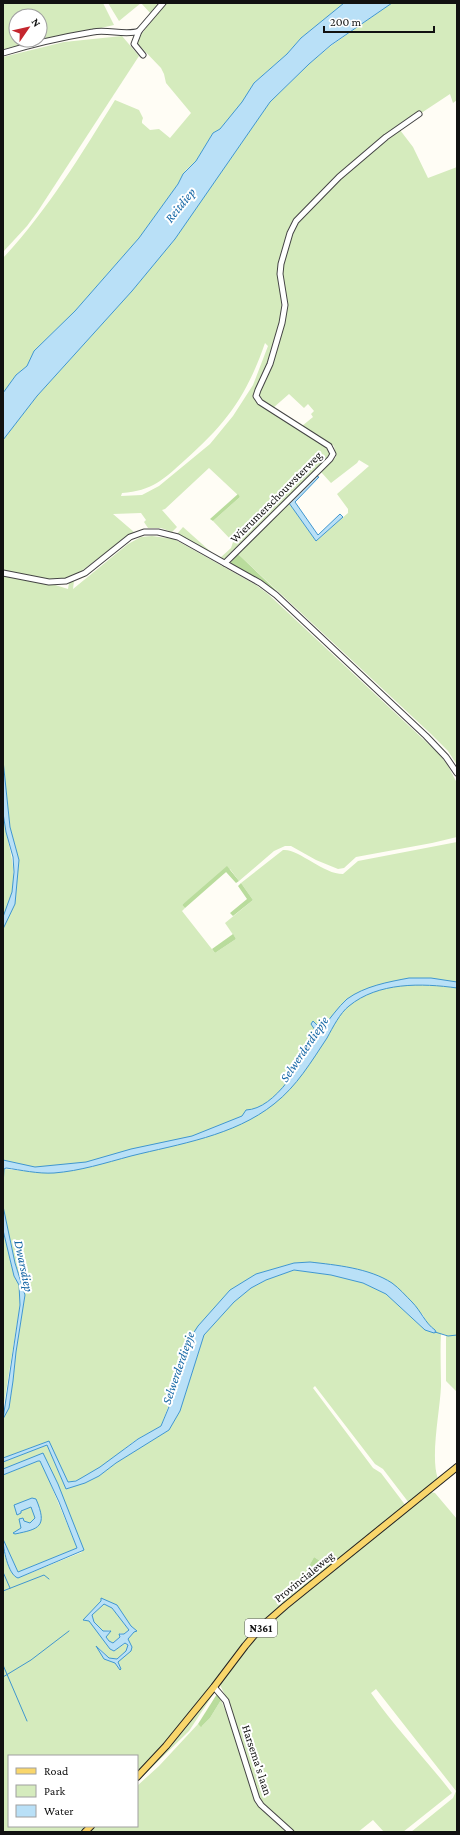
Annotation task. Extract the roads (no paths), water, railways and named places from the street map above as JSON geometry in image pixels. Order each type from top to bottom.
[{"type":"main road","name":"Provincialeweg","points":[[138,1776],[166,1746],[214,1687],[244,1646],[273,1616],[457,1467]]},
{"type":"street","points":[[134,44],[138,31],[163,3]]},
{"type":"street","points":[[3,53],[94,32],[112,31],[125,33],[138,31]]},
{"type":"street","points":[[125,33],[142,55]]},
{"type":"street","name":"Wierumerschouwsterweg","points":[[225,563],[330,459],[333,454],[329,446],[260,402],[256,396],[270,364],[282,323],[285,305],[280,274],[281,264],[290,233],[296,221],[306,209],[339,177],[386,137],[419,114]]},
{"type":"street","points":[[3,573],[49,582],[66,581],[85,573],[130,538],[144,532],[154,531],[168,533],[260,583],[276,595],[431,741],[446,757],[457,773]]},
{"type":"street","name":"Harsema's laan","points":[[214,1687],[226,1701],[259,1802],[291,1832]]},
{"type":"water","name":"Reitdiep","points":[[344,3],[392,3],[331,45],[270,102],[175,239],[132,291],[37,396],[3,440],[3,393],[16,375],[27,366],[34,351],[75,311],[139,238],[178,184],[183,174],[196,161],[213,133],[220,129],[242,102],[254,83],[287,54],[301,38]]},
{"type":"water","points":[[315,476],[319,477],[295,502],[318,535],[340,514],[343,517],[316,541],[289,503]]},
{"type":"water","points":[[3,760],[10,827],[19,860],[15,904],[3,929],[3,917],[12,892],[14,872],[13,857],[6,832],[3,813]]},
{"type":"water","points":[[409,978],[431,978],[457,982],[457,988],[429,985],[401,986],[373,992],[361,998],[343,1012],[297,1082],[274,1104],[242,1124],[206,1138],[64,1172],[48,1173],[6,1168],[4,1169],[3,1186],[3,1160],[35,1167],[86,1162],[131,1149],[192,1136],[242,1116],[246,1110],[257,1108],[268,1102],[278,1093],[296,1071],[316,1038],[317,1033],[311,1024],[313,1021],[322,1028],[347,999],[361,991],[377,985]]},
{"type":"water","points":[[3,1206],[15,1263],[25,1295],[9,1408],[3,1419],[20,1305],[19,1285],[14,1276],[3,1230]]},
{"type":"water","points":[[310,1262],[352,1268],[373,1274],[392,1283],[415,1306],[436,1332],[434,1333],[425,1330],[386,1294],[363,1283],[331,1275],[294,1270],[266,1280],[251,1288],[234,1302],[204,1335],[180,1411],[169,1430],[116,1463],[99,1476],[85,1483],[66,1489],[47,1445],[3,1462],[3,1458],[49,1441],[68,1482],[76,1481],[100,1467],[138,1439],[161,1426],[173,1397],[183,1349],[198,1326],[230,1290],[256,1274],[294,1263]]},
{"type":"water","points":[[43,1453],[58,1484],[84,1550],[18,1578],[14,1576],[9,1567],[5,1555],[3,1539],[18,1572],[77,1548],[59,1502],[40,1461],[3,1475],[3,1469]]},
{"type":"water","points":[[32,1498],[36,1499],[40,1508],[41,1521],[39,1525],[30,1530],[15,1534],[13,1533],[21,1528],[19,1519],[23,1518],[24,1521],[30,1523],[35,1518],[31,1507],[21,1511],[21,1513],[17,1515],[14,1505]]},
{"type":"water","points":[[101,1598],[117,1605],[131,1626],[137,1631],[134,1632],[128,1639],[132,1647],[131,1651],[118,1662],[121,1669],[120,1670],[115,1663],[104,1659],[96,1646],[109,1658],[117,1659],[126,1651],[128,1645],[125,1643],[114,1651],[110,1649],[89,1621],[83,1620],[101,1601]],"holes":[[[104,1604],[112,1608],[129,1630],[124,1634],[119,1634],[120,1637],[113,1643],[106,1637],[111,1631],[103,1631],[94,1622],[92,1615]]]},
{"type":"waterway","name":"Selwerderdiepje","points":[[435,1332],[448,1336],[457,1335]]},
{"type":"waterway","points":[[3,1572],[10,1588]]},
{"type":"waterway","points":[[3,1591],[44,1575],[49,1579]]},
{"type":"waterway","points":[[3,1677],[31,1660],[69,1631]]},
{"type":"waterway","points":[[3,1665],[27,1721]]},
{"type":"water label","name":"Dwarsdiep","points":[[24,1266]]}]
